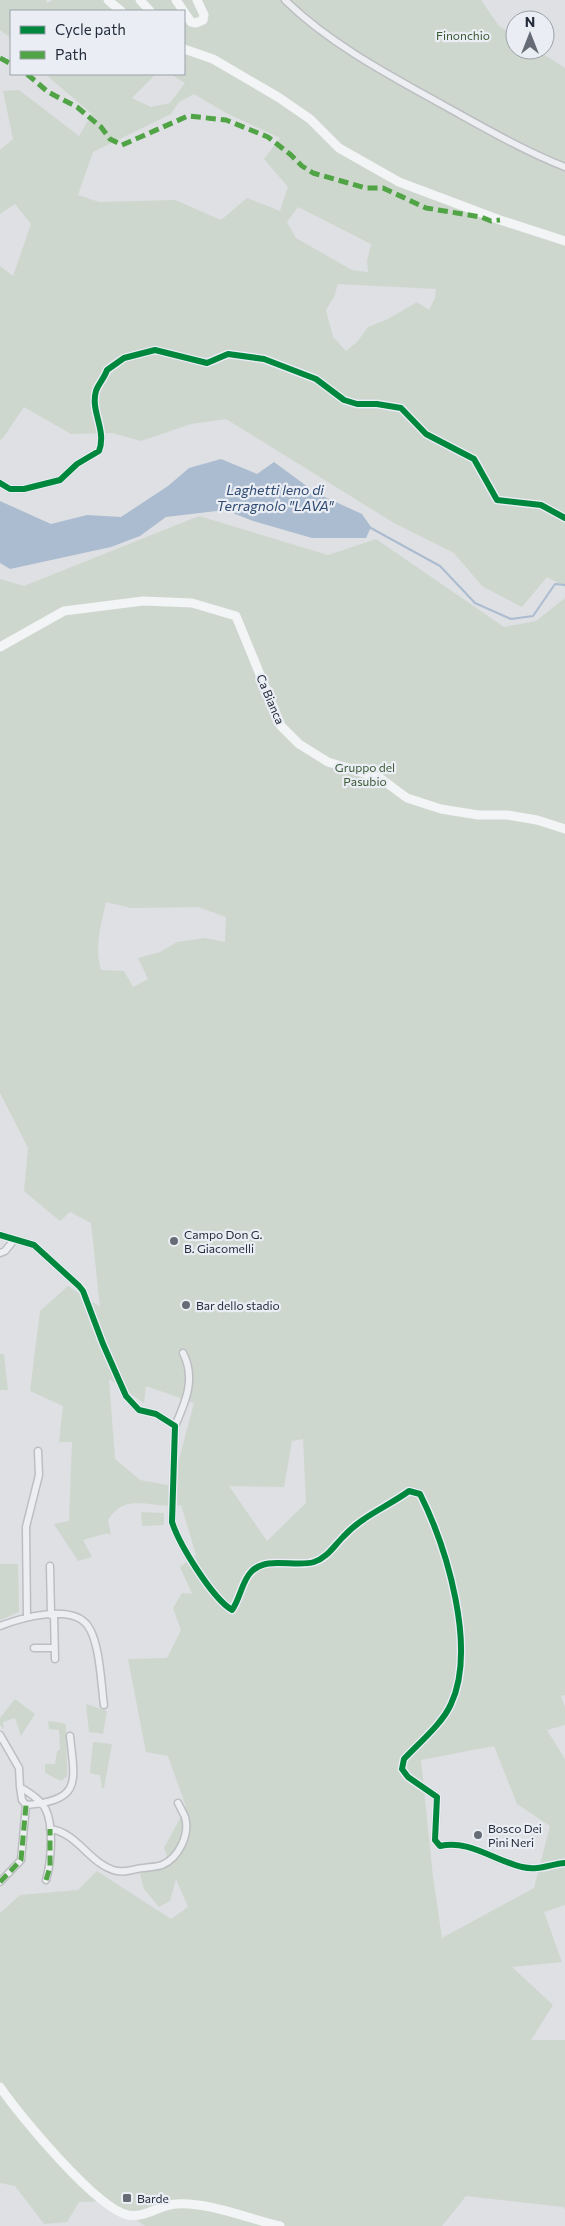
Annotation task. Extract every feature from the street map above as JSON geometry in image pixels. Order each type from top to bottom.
[{"type":"street","points":[[108,0],[120,10]]},
{"type":"street","points":[[140,0],[149,10]]},
{"type":"street","points":[[185,13],[191,22],[196,23],[202,20],[204,15],[197,0]]},
{"type":"street","points":[[285,0],[336,40],[390,75],[531,153],[565,167]]},
{"type":"street","points":[[185,49],[213,59],[278,97],[310,119],[339,148],[399,182],[500,220],[565,241]]},
{"type":"street","points":[[0,483],[10,489],[24,489],[60,480],[77,464],[99,451],[102,428],[96,412],[96,391],[104,380],[107,370],[124,358],[155,350],[207,363],[228,354],[264,359],[316,379],[344,400],[357,404],[377,404],[401,408],[426,434],[474,459],[497,500],[541,505],[565,518]]},
{"type":"street","name":"Ca Bianca","points":[[0,647],[64,611],[143,601],[192,603],[236,616],[281,726],[299,744],[328,762],[380,778],[407,798],[441,809],[478,815],[507,814],[537,820],[565,829]]},
{"type":"street","points":[[0,1235],[34,1244],[79,1286],[83,1291],[102,1344],[126,1396],[139,1410],[156,1414],[175,1426]]},
{"type":"street","points":[[0,1253],[5,1251],[14,1240]]},
{"type":"street","points":[[184,1353],[191,1375],[189,1389],[175,1426],[172,1522],[176,1536],[210,1587],[227,1607],[232,1610],[240,1598],[250,1573],[256,1568],[273,1563],[314,1562],[327,1555],[361,1519],[391,1504],[409,1491],[420,1494],[431,1516],[456,1598],[461,1633],[458,1688],[450,1706],[404,1759],[402,1769],[408,1777],[437,1797],[435,1840],[440,1846],[453,1842],[523,1868],[547,1868],[565,1863]]},
{"type":"street","points":[[27,1616],[26,1527],[39,1475],[38,1451]]},
{"type":"street","points":[[50,1566],[56,1659]]},
{"type":"street","points":[[0,1626],[27,1616],[53,1615],[76,1617],[89,1626],[95,1640],[104,1705]]},
{"type":"street","points":[[34,1648],[54,1648]]},
{"type":"street","points":[[0,1735],[19,1768],[22,1800],[26,1805],[21,1860],[0,1882]]},
{"type":"street","points":[[26,1805],[41,1804],[62,1798],[71,1788],[74,1778],[70,1736]]},
{"type":"street","points":[[20,1787],[41,1804],[46,1811],[50,1829],[50,1867],[46,1880]]},
{"type":"street","points":[[50,1829],[58,1830],[67,1835],[112,1870],[121,1872],[155,1867],[165,1864],[175,1855],[184,1839],[185,1818],[178,1803]]},
{"type":"street","points":[[0,2087],[65,2166],[117,2211],[129,2215],[145,2215],[174,2204],[193,2204],[280,2226]]},
{"type":"green space","name":"Finonchio","points":[[0,0],[46,0],[47,3],[53,0],[481,0],[499,26],[505,30],[505,60],[553,60],[565,68],[565,587],[547,577],[522,607],[482,586],[454,553],[394,523],[226,419],[191,424],[141,441],[112,433],[71,434],[24,407],[0,440],[0,266],[13,276],[31,224],[15,204],[0,214],[0,150],[13,139],[3,91],[19,90],[79,136],[92,114],[46,75],[155,75],[132,98],[151,107],[170,103],[185,83],[172,75],[185,75],[185,10],[10,10],[10,37],[0,30]],"holes":[[[194,94],[226,113],[280,138],[264,159],[288,187],[280,211],[247,198],[221,220],[175,200],[99,202],[78,195],[93,152],[171,114],[179,102]],[[298,207],[371,244],[367,260],[368,272],[352,270],[296,238],[287,222]],[[338,284],[436,289],[435,298],[429,310],[417,302],[388,319],[368,327],[357,342],[346,351],[333,337],[326,310],[334,297]]]},
{"type":"green space","name":"Gruppo del Pasubio","points":[[199,516],[328,555],[376,539],[504,627],[536,621],[565,598],[565,1695],[561,1696],[565,1707],[565,1725],[547,1730],[565,1759],[565,1905],[544,1912],[562,1962],[512,1967],[553,2005],[531,2040],[565,2040],[565,2210],[564,2207],[466,2196],[442,2226],[145,2226],[109,2201],[79,2202],[67,2222],[44,2224],[15,2186],[0,2183],[0,1913],[20,1895],[78,1890],[97,1871],[171,1919],[188,1907],[176,1879],[170,1901],[159,1907],[144,1889],[140,1874],[170,1863],[164,1848],[186,1807],[168,1756],[146,1752],[128,1659],[167,1658],[181,1630],[173,1608],[182,1593],[192,1594],[180,1567],[196,1555],[181,1505],[132,1503],[115,1511],[108,1520],[111,1535],[107,1533],[83,1540],[92,1557],[78,1561],[54,1524],[69,1521],[72,1442],[59,1442],[63,1406],[30,1391],[40,1311],[68,1286],[100,1307],[91,1223],[70,1212],[60,1221],[24,1191],[28,1148],[0,1093],[0,579],[24,586]],"holes":[[[106,902],[131,908],[198,907],[226,917],[225,942],[205,938],[177,942],[160,952],[138,958],[148,979],[133,987],[124,971],[101,970],[98,952],[100,927]],[[109,1379],[144,1403],[146,1386],[194,1403],[172,1486],[140,1480],[115,1459]],[[303,1439],[306,1503],[267,1541],[229,1486],[284,1487],[292,1441]],[[494,1746],[517,1804],[550,1826],[534,1888],[442,1938],[433,1877],[421,1760]]]},
{"type":"green space","points":[[0,1354],[4,1354],[8,1390],[0,1390]]},
{"type":"green space","points":[[141,1512],[164,1513],[164,1525],[142,1526]]},
{"type":"green space","points":[[0,1564],[18,1564],[19,1612],[0,1620]]},
{"type":"green space","points":[[15,1699],[35,1714],[21,1736],[15,1718],[3,1722],[4,1729],[0,1725],[0,1718]]},
{"type":"green space","points":[[86,1704],[107,1711],[103,1734],[89,1732]]},
{"type":"green space","points":[[48,1721],[66,1725],[67,1776],[61,1781],[45,1773],[45,1764],[55,1764],[57,1751],[60,1750],[59,1730],[49,1729]]},
{"type":"green space","points":[[93,1742],[112,1744],[104,1788],[102,1788],[100,1775],[90,1773]]},
{"type":"water","name":"Laghetti leno di Terragnolo \"LAVA\"","points":[[221,459],[257,474],[274,462],[316,493],[362,514],[371,527],[366,538],[312,538],[253,521],[225,510],[166,517],[140,536],[111,547],[10,569],[0,563],[0,501],[51,524],[87,515],[121,517],[168,486],[189,468]]},
{"type":"waterway","points":[[369,527],[440,566],[475,603],[511,619],[533,616],[555,584],[565,585]]},
{"type":"marked path","points":[[0,58],[10,63]]},
{"type":"marked path","points":[[28,75],[48,92],[77,107],[101,127],[110,139],[122,145],[188,116],[226,120],[268,137],[313,173],[366,188],[383,188],[426,208],[481,217],[491,221],[500,220]]},
{"type":"marked path","points":[[0,1882],[21,1860],[26,1805]]},
{"type":"marked path","points":[[46,1880],[50,1867],[50,1829]]},
{"type":"cycle path","points":[[0,483],[10,489],[24,489],[60,480],[77,464],[99,451],[101,436],[95,406],[96,391],[107,370],[124,358],[155,350],[207,363],[228,354],[264,359],[316,379],[344,400],[357,404],[377,404],[401,408],[426,434],[474,459],[497,500],[541,505],[565,518]]},
{"type":"cycle path","points":[[0,1235],[34,1245],[79,1286],[83,1291],[103,1344],[126,1396],[139,1410],[156,1414],[175,1426],[172,1522],[197,1570],[215,1594],[232,1610],[248,1576],[258,1567],[273,1563],[306,1563],[319,1560],[366,1517],[409,1491],[420,1494],[449,1569],[460,1627],[461,1655],[458,1681],[451,1704],[436,1726],[404,1759],[402,1769],[408,1777],[437,1797],[435,1840],[440,1846],[461,1845],[528,1868],[565,1863]]},
{"type":"place","name":"Campo Don G. B. Giacomelli","points":[[174,1241]]},
{"type":"place","name":"Bar dello stadio","points":[[186,1305]]},
{"type":"place","name":"Bosco Dei Pini Neri","points":[[478,1835]]},
{"type":"place","name":"Barde","points":[[127,2198]]}]
